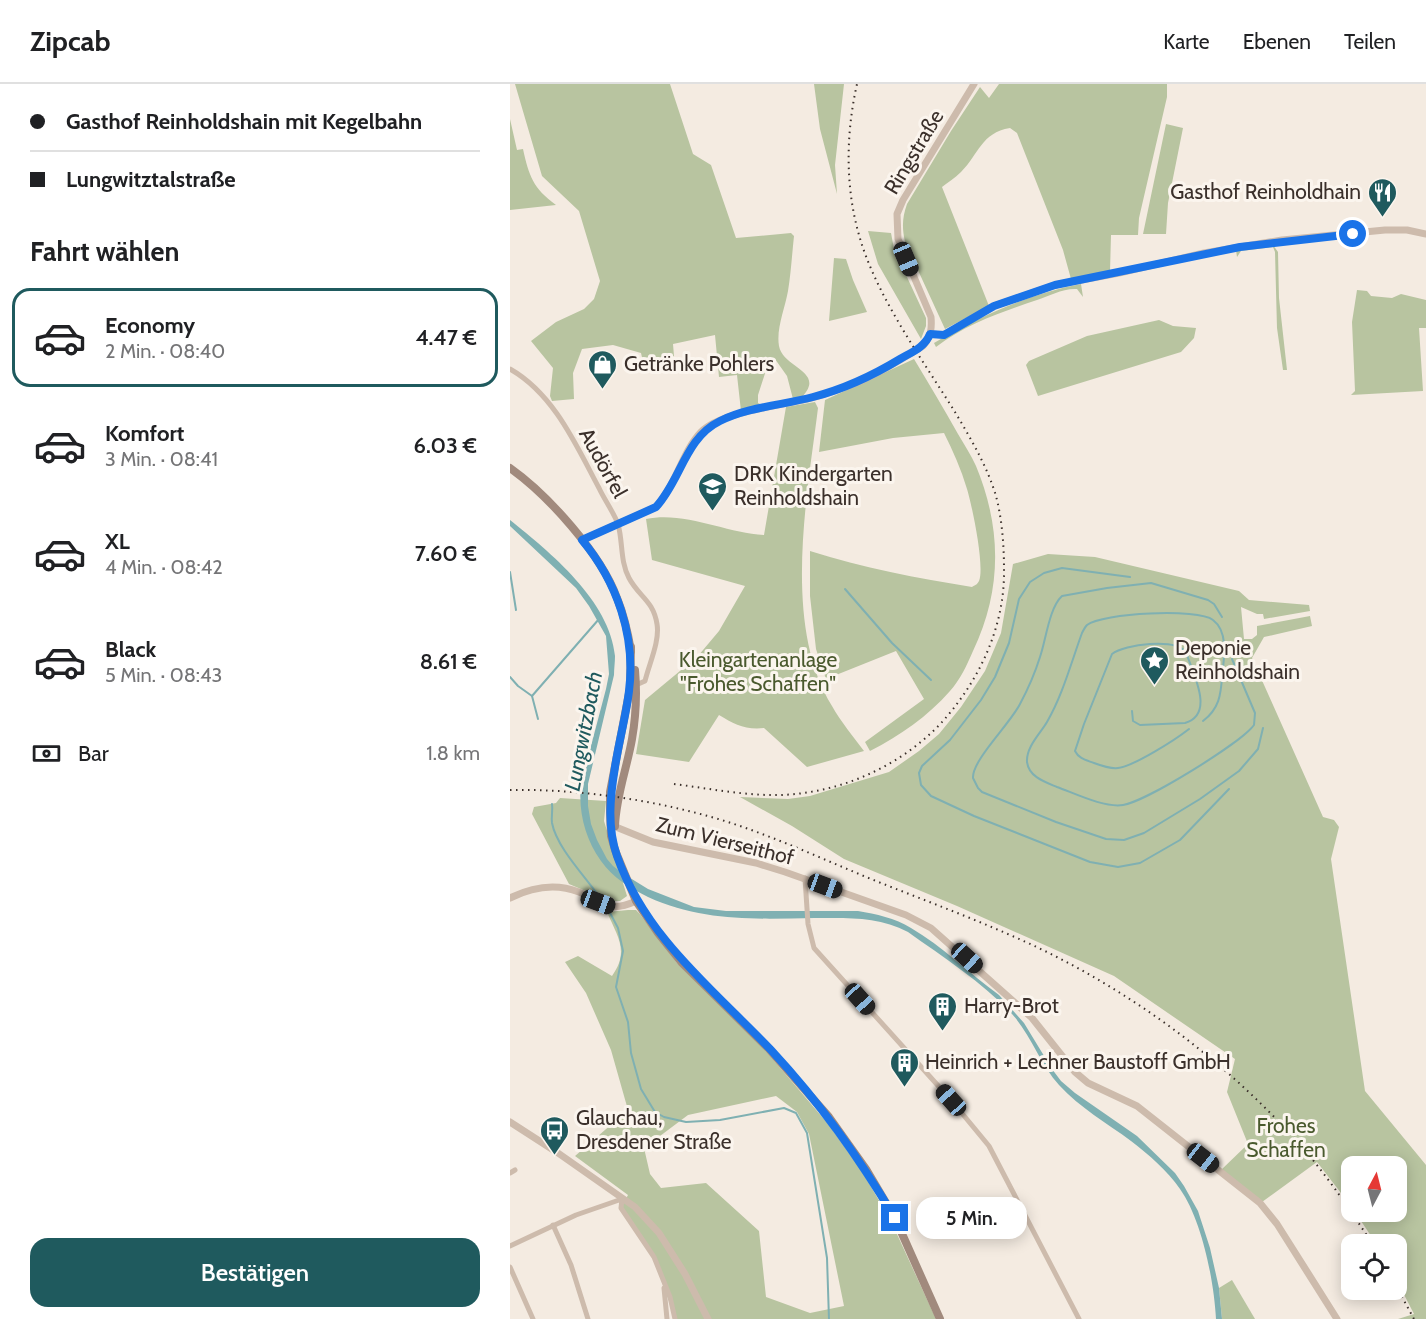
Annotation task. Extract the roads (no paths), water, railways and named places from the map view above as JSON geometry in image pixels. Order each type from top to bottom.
[{"type":"main road","points":[[510,468],[536,490],[582,540],[597,560],[617,597],[630,647],[636,685],[632,740],[613,826]]},
{"type":"main road","points":[[630,647],[630,688],[610,792],[616,854],[634,897],[682,963],[769,1048],[829,1117],[866,1169],[895,1218],[940,1319]]},
{"type":"street","name":"Ringstraße","points":[[930,334],[931,317],[898,239],[897,214],[903,200],[974,84]]},
{"type":"street","points":[[582,540],[656,507],[665,498],[702,431],[721,420],[812,398],[848,386],[878,373],[923,346],[930,334],[944,335],[994,306],[1055,285],[1204,253],[1282,240],[1385,230],[1418,231],[1426,234]]},
{"type":"street","name":"Audörfel","points":[[510,369],[542,394],[578,449],[618,523],[621,551],[628,577],[652,606],[658,626],[654,649],[645,681],[636,685]]},
{"type":"street","name":"Zum Vierseithof","points":[[613,826],[653,842],[756,863],[805,878],[906,915],[931,928],[1032,1018],[1075,1072],[1088,1083],[1137,1106],[1260,1203],[1283,1233],[1337,1319]]},
{"type":"street","points":[[805,878],[808,924],[814,948],[951,1100],[988,1146],[1079,1319]]},
{"type":"street","points":[[510,898],[536,888],[550,887],[578,892],[598,902],[619,908],[634,897]]},
{"type":"street","points":[[510,1122],[635,1207],[659,1233],[685,1274],[708,1319]]},
{"type":"street","points":[[510,1246],[576,1215],[622,1199]]},
{"type":"street","points":[[622,1199],[621,1208],[654,1257],[675,1319]]},
{"type":"street","points":[[553,1225],[571,1265],[588,1319]]},
{"type":"street","points":[[510,1267],[533,1319]]},
{"type":"street","points":[[663,1280],[667,1319]]},
{"type":"water","points":[[510,520],[543,547],[576,579],[602,616],[611,636],[615,656],[614,675],[588,784],[588,806],[597,840],[613,866],[648,889],[694,907],[726,911],[858,911],[898,922],[934,943],[999,995],[1024,1023],[1061,1081],[1137,1136],[1175,1173],[1198,1211],[1210,1248],[1219,1288],[1222,1319],[1216,1319],[1210,1269],[1201,1234],[1188,1202],[1175,1182],[1164,1169],[1131,1141],[1067,1093],[1052,1077],[1025,1031],[1012,1014],[962,970],[908,932],[885,923],[850,918],[771,919],[709,915],[669,905],[641,894],[611,873],[595,852],[587,834],[580,794],[609,674],[606,636],[576,588],[510,526]]},
{"type":"waterway","points":[[1130,577],[1062,568],[1044,573],[1030,582],[1019,599],[1009,643],[995,677],[981,700],[950,740],[922,766],[919,773],[921,785],[931,796],[974,816],[1090,862],[1118,867],[1140,863],[1180,840],[1229,789]]},
{"type":"waterway","points":[[510,572],[516,610]]},
{"type":"waterway","points":[[1222,617],[1214,604],[1208,600],[1151,583],[1062,596],[1051,616],[1038,663],[1026,693],[1015,712],[985,752],[974,770],[973,778],[982,792],[1056,822],[1106,839],[1124,840],[1144,833],[1200,799],[1239,771],[1258,749],[1263,728]]},
{"type":"waterway","points":[[845,589],[892,643],[931,680]]},
{"type":"waterway","points":[[1203,721],[1213,712],[1221,689],[1224,646],[1218,625],[1204,616],[1189,614],[1150,613],[1111,617],[1087,625],[1082,633],[1058,700],[1031,746],[1027,756],[1028,767],[1043,781],[1107,804],[1123,805],[1151,794],[1231,745],[1254,725],[1255,713],[1232,659]]},
{"type":"waterway","points":[[532,696],[599,619]]},
{"type":"waterway","points":[[1132,711],[1133,721],[1140,725],[1185,723],[1194,718],[1199,711],[1201,702],[1199,692],[1186,652],[1172,645],[1138,645],[1118,650],[1112,654],[1075,751],[1086,760],[1106,767],[1118,768],[1144,758],[1189,729]]},
{"type":"waterway","points":[[510,677],[532,696],[538,719]]},
{"type":"waterway","points":[[552,804],[552,823],[560,843],[603,902]]},
{"type":"waterway","points":[[608,909],[618,928],[623,951],[616,987],[628,1022],[631,1053],[641,1089],[655,1112],[664,1117],[686,1122],[720,1120],[784,1108],[796,1113],[807,1133],[827,1258],[829,1319]]},
{"type":"railway","points":[[674,784],[767,795],[816,791],[863,777],[906,753],[943,721],[979,669],[995,631],[1003,590],[1004,560],[996,496],[967,432],[888,304],[867,258],[854,216],[849,179],[849,140],[857,84]]},
{"type":"railway","points":[[510,790],[588,793],[665,805],[715,818],[755,831],[1049,953],[1121,993],[1189,1041],[1221,1067],[1251,1094],[1308,1154],[1366,1234]]},
{"type":"railway","points":[[1404,1300],[1414,1319]]},
{"type":"place","name":"Gasthof Reinholdhain","points":[[1382,218]]},
{"type":"place","name":"Getränke Pohlers","points":[[603,390]]},
{"type":"place","name":"DRK Kindergarten Reinholdshain","points":[[713,512]]},
{"type":"place","name":"Deponie Reinholdshain","points":[[1154,686]]},
{"type":"place","name":"Harry-Brot","points":[[943,1032]]},
{"type":"place","name":"Heinrich + Lechner Baustoff GmbH","points":[[904,1088]]},
{"type":"place","name":"Glauchau, Dresdener Straße","points":[[555,1156]]},
{"type":"park label","name":"Kleingartenanlage \"Frohes Schaffen\"","points":[[758,672]]},
{"type":"park label","name":"Frohes Schaffen","points":[[1286,1138]]},
{"type":"water label","name":"Lungwitzbach","points":[[583,731]]}]
